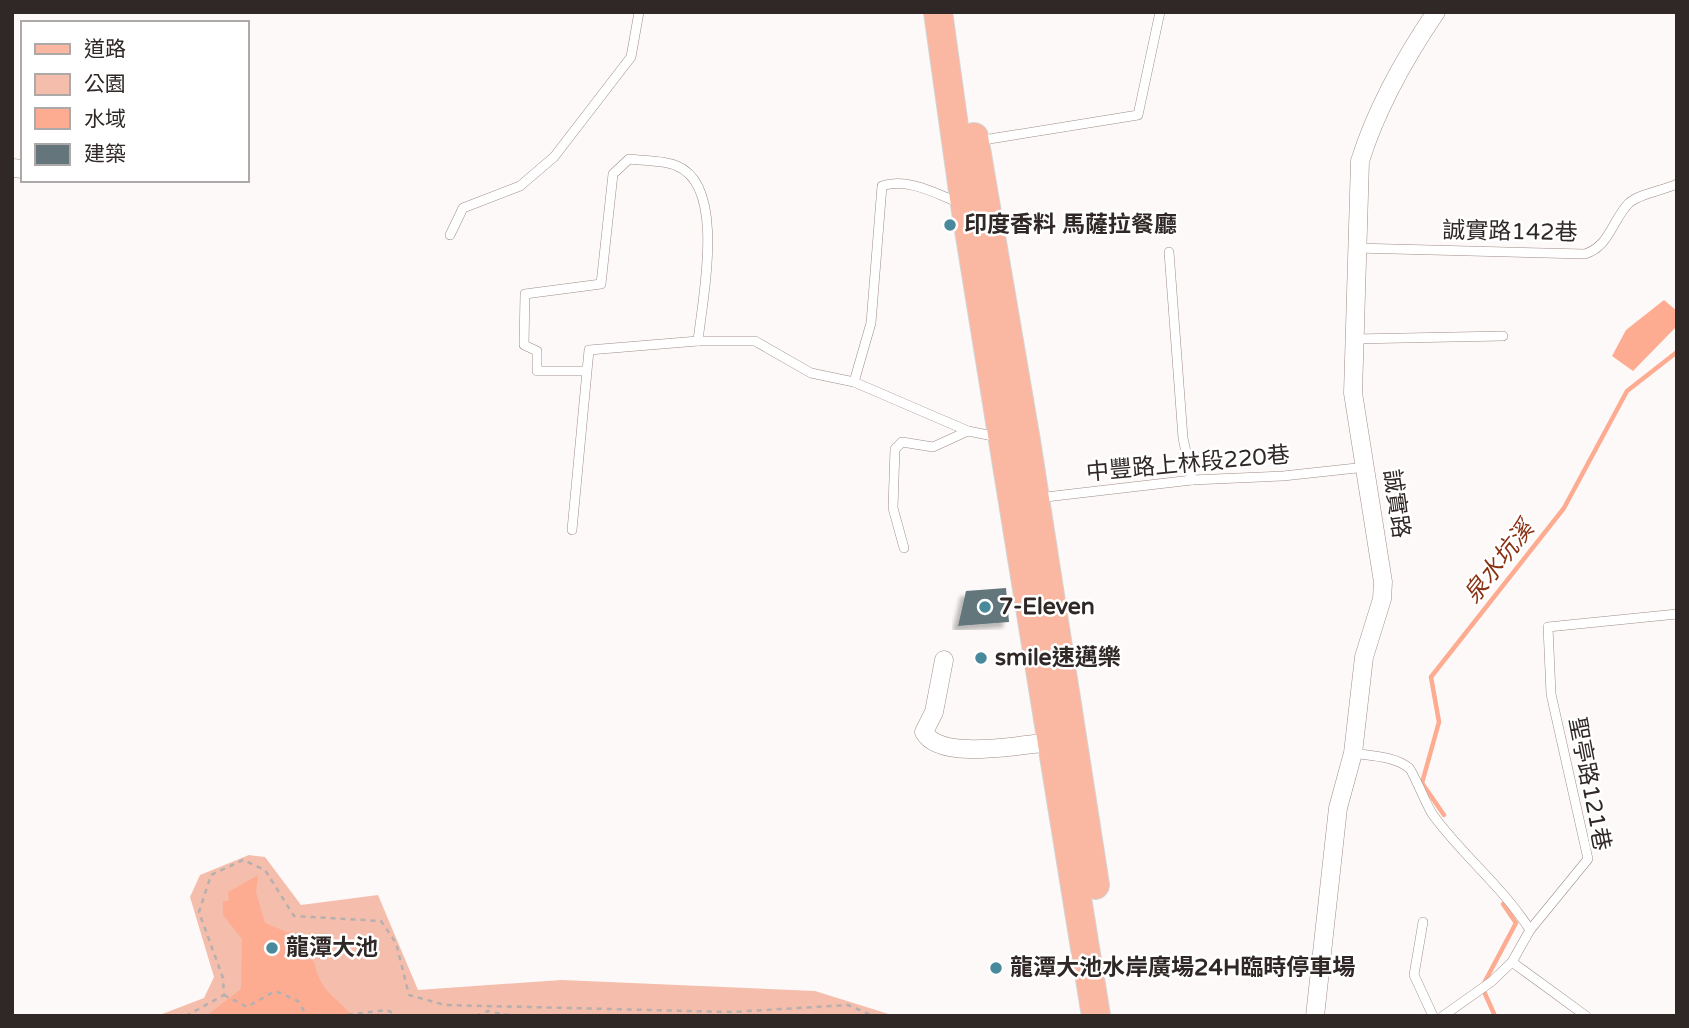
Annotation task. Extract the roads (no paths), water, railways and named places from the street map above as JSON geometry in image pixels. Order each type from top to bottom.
[{"type":"main road","points":[[937,12],[965,205],[1015,440]]},
{"type":"main road","points":[[957,12],[1023,500],[1052,742],[1096,1016]]},
{"type":"main road","points":[[1023,500],[1115,1016]]},
{"type":"street","name":"誠實路","points":[[1315,1016],[1338,808],[1353,753],[1364,657],[1382,590],[1353,393],[1355,248],[1360,161],[1371,126],[1411,49],[1436,12]]},
{"type":"street","points":[[944,660],[934,712],[924,732],[927,738],[951,750],[1052,742]]},
{"type":"lane","points":[[450,235],[463,208],[520,186],[554,158],[631,57],[639,12]]},
{"type":"lane","points":[[975,141],[1138,115],[1160,12]]},
{"type":"lane","points":[[586,370],[537,371],[537,351],[524,345],[525,294],[601,284],[613,174],[629,159],[678,166],[692,178],[705,208],[710,236],[698,341]]},
{"type":"lane","points":[[854,382],[872,323],[882,186],[891,182],[920,187],[965,205]]},
{"type":"lane","name":"誠實路142巷","points":[[1355,248],[1586,254],[1596,251],[1630,202],[1677,184]]},
{"type":"lane","points":[[1169,252],[1183,438],[1192,480]]},
{"type":"lane","points":[[1354,339],[1503,336]]},
{"type":"lane","points":[[572,530],[573,497],[580,470],[589,350],[698,341],[755,341],[811,373],[854,382],[968,431],[1015,440]]},
{"type":"lane","points":[[904,548],[893,508],[895,449],[902,442],[933,447],[968,431]]},
{"type":"lane","name":"中豐路上林段220巷","points":[[1023,500],[1192,480],[1283,476],[1366,467]]},
{"type":"lane","name":"聖亭路121巷","points":[[1443,1016],[1491,982],[1512,962],[1530,930],[1588,859],[1551,694],[1548,627],[1677,614]]},
{"type":"lane","points":[[1353,753],[1398,761],[1412,770],[1419,794],[1435,818],[1512,901],[1530,930]]},
{"type":"lane","points":[[1423,922],[1414,975],[1433,1016]]},
{"type":"lane","points":[[1512,962],[1586,1016]]},
{"type":"water","points":[[1664,300],[1677,311],[1677,326],[1633,371],[1612,356],[1626,330]]},
{"type":"water","name":"龍潭大池","points":[[258,875],[256,892],[265,923],[287,932],[301,933],[303,958],[314,961],[324,986],[353,1016],[206,1016],[241,989],[242,939],[223,915],[223,902],[229,900],[228,892]]},
{"type":"waterway","name":"泉水坑溪","points":[[1444,815],[1422,783],[1439,722],[1431,677],[1564,508],[1627,391],[1677,352]]},
{"type":"waterway","name":"泉水坑溪","points":[[1495,1016],[1482,987],[1516,923],[1503,904]]},
{"type":"place","name":"印度香料 馬薩拉餐廳","points":[[950,225]]},
{"type":"place","name":"7-Eleven","points":[[985,607]]},
{"type":"place","name":"smile速邁樂","points":[[981,658]]},
{"type":"place","name":"龍潭大池","points":[[272,948]]},
{"type":"place","name":"龍潭大池水岸廣場24H臨時停車場","points":[[996,968]]}]
